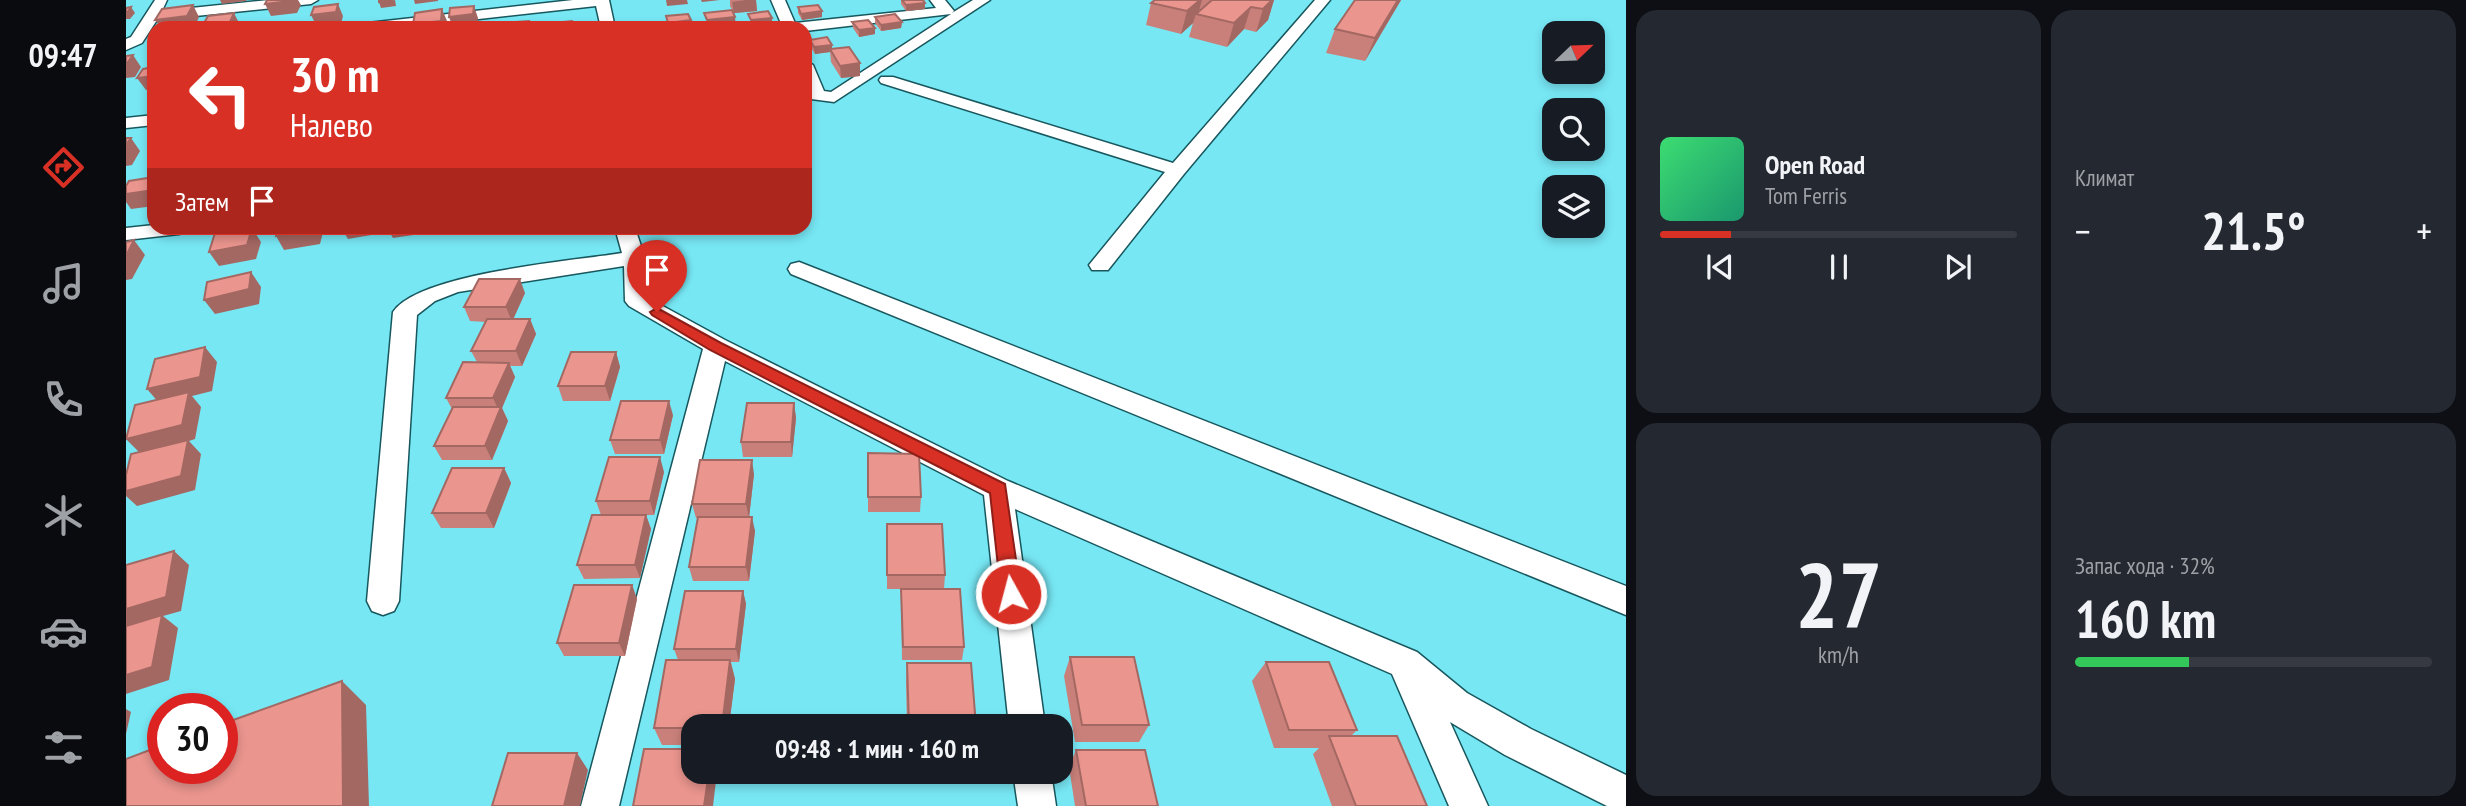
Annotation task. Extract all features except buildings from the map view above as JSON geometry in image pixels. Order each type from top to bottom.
[{"type":"street","points":[[148,21],[162,0]]},
{"type":"street","points":[[152,16],[311,0]]},
{"type":"street","points":[[778,0],[788,21]]},
{"type":"street","points":[[812,25],[948,8],[983,0]]},
{"type":"street","points":[[1100,265],[1177,170],[1323,0]]},
{"type":"street","points":[[422,21],[602,1],[606,21]]},
{"type":"street","points":[[812,82],[817,95],[824,98],[834,97],[948,8]]},
{"type":"street","points":[[130,42],[147,22]]},
{"type":"street","points":[[126,58],[145,55]]},
{"type":"street","points":[[887,80],[1177,170]]},
{"type":"street","points":[[126,123],[147,121]]},
{"type":"street","points":[[126,234],[147,232]]},
{"type":"street","points":[[627,235],[634,258],[637,301],[716,346],[998,489],[1405,663],[1454,705],[1518,742],[1626,795]]},
{"type":"street","points":[[383,601],[405,312],[427,296],[454,286],[634,258]]},
{"type":"street","points":[[799,270],[1626,601]]},
{"type":"street","points":[[600,806],[716,346]]},
{"type":"street","points":[[998,489],[1026,714]]},
{"type":"street","points":[[1405,663],[1469,806]]},
{"type":"street","points":[[1034,784],[1037,806]]},
{"type":"route","points":[[657,312],[716,346],[998,489],[1011,594]]}]
